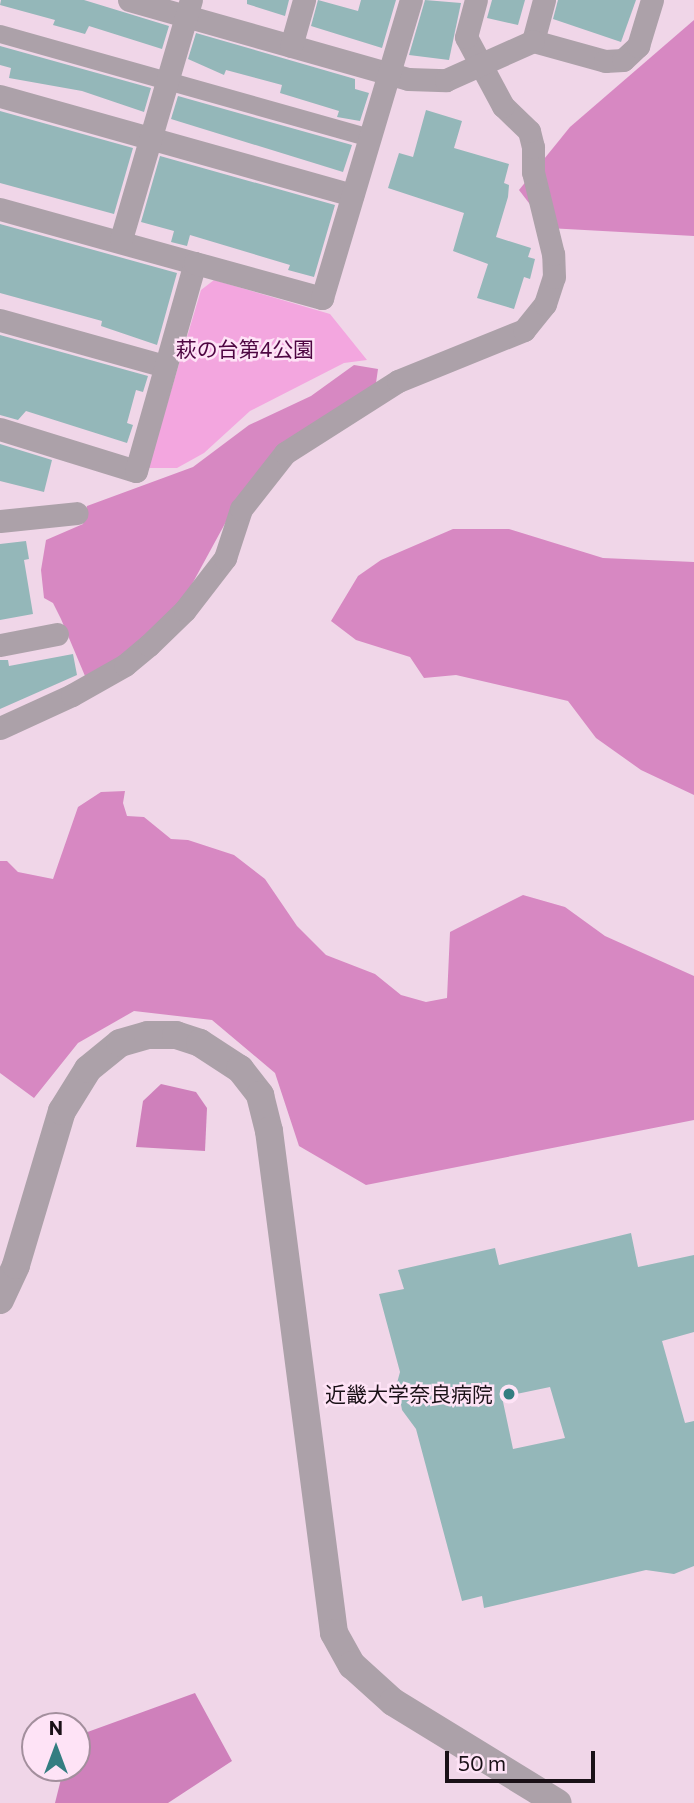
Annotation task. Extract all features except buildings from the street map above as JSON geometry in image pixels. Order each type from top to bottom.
[{"type":"street","points":[[129,0],[189,8],[291,46],[390,74],[446,80],[533,41],[605,61],[624,60],[638,46],[652,0]]},
{"type":"street","points":[[291,46],[304,0]]},
{"type":"street","points":[[0,209],[121,239],[195,263],[322,298],[411,0]]},
{"type":"street","points":[[0,728],[72,695],[125,665],[149,645],[185,610],[225,558],[241,509],[285,453],[398,381],[524,330],[545,304],[554,277],[553,254],[533,172],[533,147],[529,131],[503,106],[466,37],[476,0]]},
{"type":"street","points":[[533,41],[544,0]]},
{"type":"street","points":[[121,239],[189,8]]},
{"type":"street","points":[[0,34],[369,138]]},
{"type":"street","points":[[0,96],[151,141],[352,195]]},
{"type":"street","points":[[0,429],[136,471],[195,263]]},
{"type":"street","points":[[0,320],[165,366]]},
{"type":"street","points":[[0,521],[77,513]]},
{"type":"street","points":[[0,645],[57,634]]},
{"type":"street","points":[[0,1300],[16,1265],[62,1111],[88,1069],[120,1043],[148,1035],[176,1035],[201,1043],[240,1069],[260,1095],[269,1131],[334,1633],[352,1665],[393,1702],[558,1803]]},
{"type":"green space","name":"萩の台第4公園","points":[[214,280],[330,314],[367,360],[344,363],[250,411],[204,453],[177,468],[148,468],[201,290]]},
{"type":"shaded area","points":[[694,20],[694,236],[548,228],[519,190],[570,127]]},
{"type":"shaded area","points":[[354,365],[378,369],[376,383],[234,507],[185,597],[121,659],[85,676],[53,603],[44,598],[41,570],[46,540],[83,524],[87,506],[193,467],[249,425],[311,396]]},
{"type":"shaded area","points":[[453,529],[509,529],[603,558],[694,562],[694,795],[641,770],[596,738],[568,701],[456,675],[424,678],[410,657],[356,640],[331,621],[358,576],[381,560]]},
{"type":"shaded area","points":[[125,791],[123,803],[127,816],[144,817],[171,839],[188,840],[234,855],[265,879],[297,926],[326,955],[375,974],[401,995],[426,1002],[447,998],[450,932],[523,895],[565,907],[605,936],[694,976],[694,1120],[366,1185],[299,1146],[275,1073],[212,1020],[134,1011],[78,1043],[34,1098],[0,1073],[0,861],[7,861],[18,872],[53,879],[78,807],[101,792]]},
{"type":"shaded area","points":[[161,1084],[196,1092],[207,1108],[205,1151],[136,1147],[143,1101]]},
{"type":"shaded area","points":[[195,1693],[232,1761],[168,1803],[55,1803],[60,1782],[91,1782],[91,1731]]},
{"type":"place","name":"近畿大学奈良病院","points":[[509,1394]]}]
